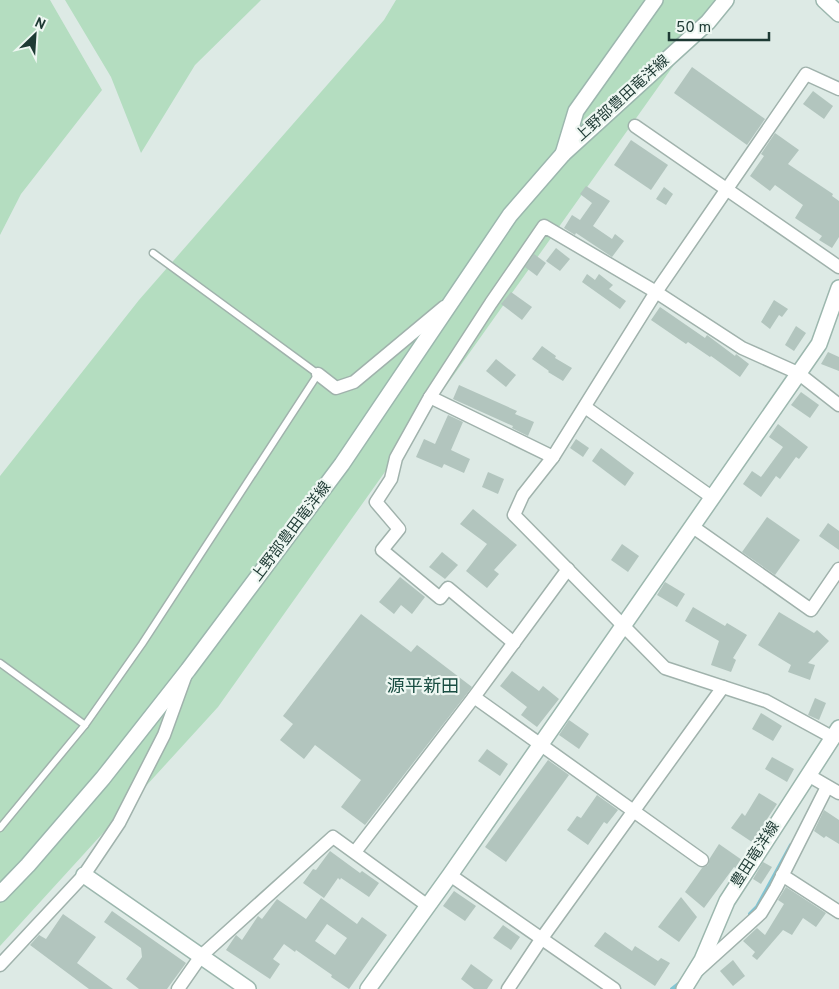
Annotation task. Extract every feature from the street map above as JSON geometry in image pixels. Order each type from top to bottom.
[{"type":"main road","name":"上野部豊田竜洋線","points":[[562,154],[576,111],[655,0]]},
{"type":"main road","name":"上野部豊田竜洋線","points":[[0,894],[28,865],[103,778],[188,670],[342,464],[510,215],[562,154],[708,22],[726,0]]},
{"type":"main road","points":[[824,0],[839,14]]},
{"type":"main road","points":[[368,989],[450,875],[819,344],[839,288]]},
{"type":"main road","name":"豊田竜洋線","points":[[684,989],[702,960],[727,900],[835,732]]},
{"type":"main road","points":[[84,875],[248,989]]},
{"type":"street","points":[[835,732],[766,701],[665,668],[514,515],[523,496],[553,457],[585,408],[656,292],[806,74],[839,89]]},
{"type":"street","points":[[635,126],[839,267]]},
{"type":"street","points":[[514,643],[448,588],[440,598],[382,550],[399,529],[376,502],[391,479],[396,458],[430,397],[544,226],[656,292],[742,348],[798,373],[839,405]]},
{"type":"street","points":[[318,374],[336,388],[354,382],[456,296]]},
{"type":"street","points":[[430,397],[553,457]]},
{"type":"street","points":[[585,408],[713,498]]},
{"type":"street","points":[[692,527],[811,610],[839,569]]},
{"type":"street","points":[[355,852],[474,697],[568,569]]},
{"type":"street","points":[[0,965],[84,875],[119,823],[164,735],[188,670]]},
{"type":"street","points":[[508,989],[542,938],[635,812],[723,687]]},
{"type":"street","points":[[474,697],[702,860]]},
{"type":"street","points":[[695,973],[761,913],[782,875],[835,790],[808,775]]},
{"type":"street","points":[[178,989],[201,956],[333,837],[428,906]]},
{"type":"street","points":[[450,875],[614,989]]},
{"type":"street","points":[[782,875],[839,912]]},
{"type":"lane","points":[[0,828],[85,725],[142,644],[318,374],[153,253]]},
{"type":"lane","points":[[0,663],[85,725]]},
{"type":"green space","points":[[0,0],[50,0],[102,90],[21,194],[0,235]]},
{"type":"green space","points":[[65,0],[261,0],[195,65],[141,153],[111,77]]},
{"type":"green space","points":[[396,0],[718,0],[676,62],[218,707],[0,946],[0,476],[139,300],[384,20]]},
{"type":"building","points":[[692,67],[765,119],[747,145],[674,93]]},
{"type":"building","points":[[813,91],[833,106],[824,119],[803,104]]},
{"type":"building","points":[[775,133],[799,150],[788,164],[833,194],[832,196],[839,201],[839,237],[832,248],[819,240],[822,236],[795,218],[803,205],[775,185],[770,191],[750,176],[764,156],[761,154]]},
{"type":"building","points":[[631,140],[668,165],[651,190],[614,165]]},
{"type":"building","points":[[586,186],[610,201],[593,226],[612,239],[615,234],[624,241],[612,257],[576,233],[575,235],[564,228],[572,215],[580,220],[592,203],[580,194]]},
{"type":"building","points":[[664,187],[673,194],[666,205],[656,199]]},
{"type":"building","points":[[556,248],[570,259],[560,271],[546,261]]},
{"type":"building","points":[[534,254],[546,263],[537,276],[525,267]]},
{"type":"building","points":[[587,274],[595,280],[599,274],[613,285],[609,289],[626,301],[620,309],[582,282]]},
{"type":"building","points":[[511,292],[532,307],[522,320],[501,304]]},
{"type":"building","points":[[774,300],[788,309],[782,317],[779,315],[770,329],[761,322]]},
{"type":"building","points":[[660,307],[705,338],[707,335],[749,364],[740,377],[711,356],[688,342],[686,344],[651,320]]},
{"type":"building","points":[[796,326],[806,333],[794,351],[785,345]]},
{"type":"building","points":[[542,346],[556,356],[555,358],[572,368],[563,381],[532,359]]},
{"type":"building","points":[[828,352],[839,357],[839,371],[821,364]]},
{"type":"building","points":[[496,359],[516,375],[506,387],[486,371]]},
{"type":"building","points":[[459,385],[517,411],[515,414],[534,422],[528,436],[512,428],[513,426],[453,399]]},
{"type":"building","points":[[801,392],[819,405],[810,418],[791,405]]},
{"type":"building","points":[[448,415],[463,422],[451,450],[470,459],[464,473],[444,464],[442,468],[416,457],[424,439],[435,444]]},
{"type":"building","points":[[778,424],[808,447],[799,459],[796,457],[780,479],[776,476],[761,497],[743,484],[752,471],[761,477],[783,447],[769,437]]},
{"type":"building","points":[[576,439],[589,448],[583,457],[570,448]]},
{"type":"building","points":[[601,448],[634,473],[625,486],[592,461]]},
{"type":"building","points":[[488,472],[504,479],[498,494],[482,487]]},
{"type":"building","points":[[473,509],[517,545],[494,570],[499,574],[487,588],[466,571],[487,544],[460,524]]},
{"type":"building","points":[[767,517],[800,540],[775,575],[742,552]]},
{"type":"building","points":[[828,523],[839,531],[839,550],[819,536]]},
{"type":"building","points":[[622,544],[639,556],[628,572],[611,560]]},
{"type":"building","points":[[442,552],[458,565],[445,579],[429,567]]},
{"type":"building","points":[[400,577],[425,597],[412,614],[401,605],[394,614],[379,602]]},
{"type":"building","points":[[665,582],[685,594],[677,607],[657,595]]},
{"type":"building","points":[[693,607],[725,626],[727,623],[747,635],[733,658],[736,660],[731,672],[711,665],[719,641],[685,621]]},
{"type":"building","points":[[779,612],[814,633],[817,630],[829,641],[808,663],[815,665],[810,680],[788,672],[791,665],[758,645]]},
{"type":"building","points":[[361,614],[411,652],[417,645],[472,687],[365,825],[341,807],[361,780],[315,745],[304,759],[280,740],[293,724],[283,716]]},
{"type":"building","points":[[512,671],[539,691],[543,686],[559,699],[537,727],[521,715],[527,707],[500,686]]},
{"type":"building","points":[[815,698],[826,703],[819,720],[808,715]]},
{"type":"building","points":[[761,713],[782,726],[773,741],[752,729]]},
{"type":"building","points":[[569,720],[589,734],[579,749],[559,735]]},
{"type":"building","points":[[487,749],[508,764],[500,776],[478,761]]},
{"type":"building","points":[[772,757],[794,769],[787,782],[765,769]]},
{"type":"building","points":[[548,760],[569,775],[506,862],[485,847]]},
{"type":"building","points":[[759,793],[777,804],[752,842],[731,828],[742,813],[745,816]]},
{"type":"building","points":[[597,795],[618,810],[607,824],[604,822],[588,845],[567,830],[577,816],[581,818]]},
{"type":"building","points":[[824,810],[839,820],[839,844],[826,836],[824,838],[814,831]]},
{"type":"building","points":[[719,844],[742,860],[737,869],[734,867],[704,908],[685,892],[702,868],[708,865]]},
{"type":"building","points":[[330,851],[360,873],[362,871],[379,883],[369,897],[341,878],[340,880],[338,878],[324,898],[303,883],[313,869],[316,870]]},
{"type":"building","points":[[763,862],[772,867],[761,884],[753,879]]},
{"type":"building","points":[[786,887],[826,913],[816,927],[803,918],[792,935],[783,930],[757,960],[752,956],[755,952],[743,941],[757,928],[765,935],[784,904],[778,900]]},
{"type":"building","points":[[454,891],[476,906],[465,921],[443,906]]},
{"type":"building","points":[[681,897],[697,917],[679,942],[658,927]]},
{"type":"building","points":[[321,898],[357,924],[362,917],[387,935],[349,989],[296,950],[295,952],[284,944],[273,959],[280,964],[270,979],[226,950],[236,935],[242,940],[258,916],[262,919],[277,899],[306,919]],"holes":[[[327,924],[347,938],[335,955],[315,941]]]},
{"type":"building","points":[[112,911],[186,963],[167,989],[139,989],[126,979],[142,957],[141,948],[104,922]]},
{"type":"building","points":[[63,914],[96,937],[77,963],[113,989],[89,989],[30,945],[39,935],[46,939]]},
{"type":"building","points":[[503,925],[520,937],[511,950],[493,938]]},
{"type":"building","points":[[605,932],[632,951],[635,946],[658,961],[661,958],[670,963],[655,986],[594,946]]},
{"type":"building","points":[[733,960],[745,976],[733,986],[720,971]]},
{"type":"building","points":[[471,964],[493,980],[487,989],[474,989],[461,979]]},
{"type":"waterway","points":[[750,914],[757,907],[791,845]]},
{"type":"waterway","points":[[672,989],[681,982]]},
{"type":"district","name":"源平新田","points":[[423,687]]}]
